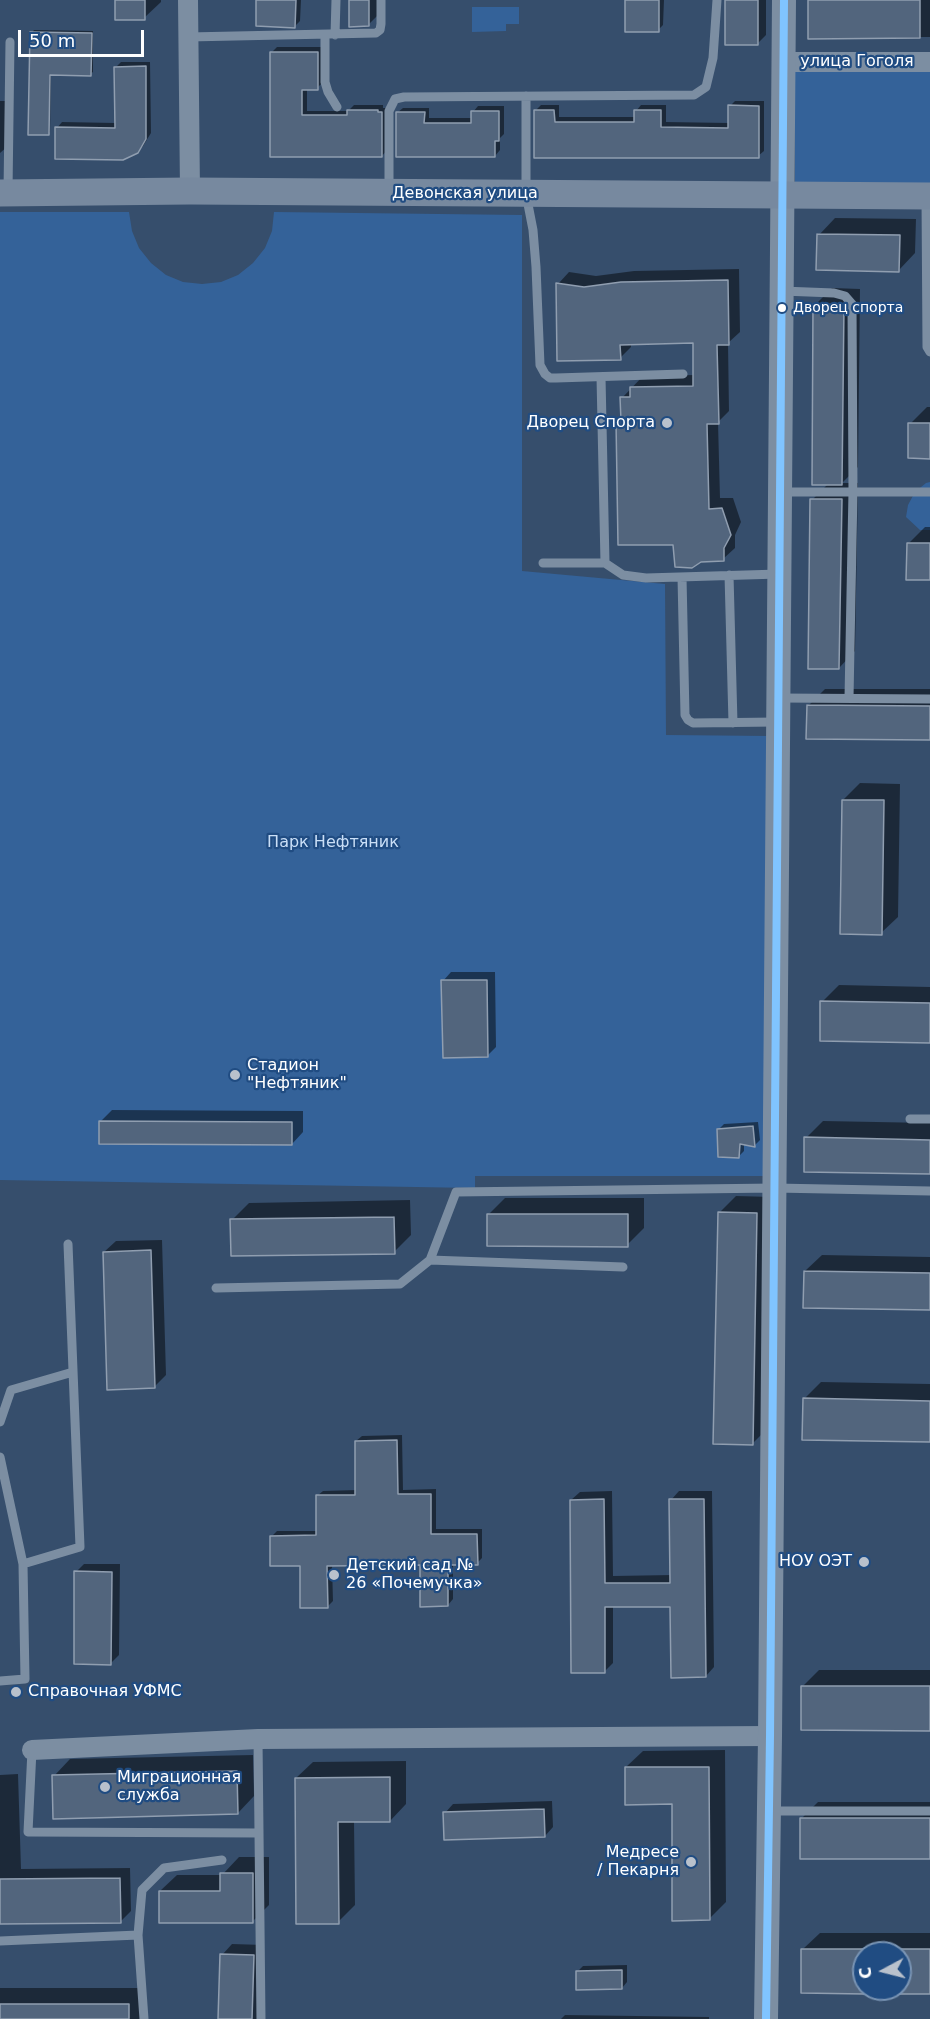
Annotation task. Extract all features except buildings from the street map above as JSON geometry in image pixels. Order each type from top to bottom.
[{"type":"main road","name":"Девонская улица","points":[[4,193],[190,191],[928,196]]},
{"type":"street","points":[[188,0],[190,191]]},
{"type":"street","points":[[766,2019],[784,0]]},
{"type":"street","name":"улица Гоголя","points":[[784,62],[930,62]]},
{"type":"street","points":[[32,1750],[258,1739],[770,1736]]},
{"type":"lane","points":[[336,0],[325,81],[331,99],[337,107]]},
{"type":"lane","points":[[188,37],[376,33],[380,30],[381,24],[381,0]]},
{"type":"lane","points":[[389,193],[389,111],[395,99],[404,97],[686,96],[700,93],[706,87],[713,58],[717,0]]},
{"type":"lane","points":[[4,193],[10,42]]},
{"type":"lane","points":[[526,96],[526,194],[533,230],[540,365],[550,378],[683,374]]},
{"type":"lane","points":[[928,196],[927,346],[930,352]]},
{"type":"lane","points":[[782,291],[834,292],[845,296],[852,304],[853,491],[849,698]]},
{"type":"lane","points":[[601,377],[605,563]]},
{"type":"lane","points":[[780,492],[930,492]]},
{"type":"lane","points":[[543,563],[605,563],[623,575],[646,578],[780,574]]},
{"type":"lane","points":[[729,575],[733,723]]},
{"type":"lane","points":[[682,577],[685,715],[688,720],[693,723],[778,722]]},
{"type":"lane","points":[[778,698],[930,699]]},
{"type":"lane","points":[[910,1119],[930,1119]]},
{"type":"lane","points":[[216,1288],[400,1284],[430,1260],[456,1192],[774,1188],[930,1191]]},
{"type":"lane","points":[[23,1563],[80,1547],[68,1244]]},
{"type":"lane","points":[[430,1260],[623,1267]]},
{"type":"lane","points":[[0,1422],[11,1390],[73,1372]]},
{"type":"lane","points":[[0,1457],[23,1563],[25,1679],[0,1681]]},
{"type":"lane","points":[[258,1739],[261,2019]]},
{"type":"lane","points":[[32,1750],[28,1832],[259,1833]]},
{"type":"lane","points":[[769,1811],[930,1811]]},
{"type":"lane","points":[[144,2019],[138,1935],[142,1890],[164,1868],[222,1860]]},
{"type":"lane","points":[[0,1941],[138,1935]]},
{"type":"green space","points":[[472,7],[519,7],[519,24],[506,24],[506,31],[472,32]]},
{"type":"green space","points":[[795,70],[930,70],[930,187],[795,187]]},
{"type":"green space","name":"Парк Нефтяник","points":[[0,212],[129,212],[132,231],[139,248],[151,263],[166,275],[183,282],[202,284],[221,282],[238,275],[253,263],[265,248],[272,231],[274,212],[522,215],[522,571],[665,584],[666,735],[769,736],[765,1176],[475,1176],[475,1188],[0,1180]]},
{"type":"green space","points":[[930,482],[930,530],[920,530],[906,517],[908,505],[915,492]]},
{"type":"transit line","points":[[766,2019],[784,0]]},
{"type":"place","name":"Дворец спорта","points":[[782,308]]},
{"type":"place","name":"Дворец Спорта","points":[[667,423]]},
{"type":"place","name":"Стадион \"Нефтяник\"","points":[[235,1075]]},
{"type":"place","name":"НОУ ОЭТ","points":[[864,1562]]},
{"type":"place","name":"Детский сад № 26 «Почемучка»","points":[[334,1575]]},
{"type":"place","name":"Справочная УФМС","points":[[16,1692]]},
{"type":"place","name":"Миграционная служба","points":[[105,1787]]},
{"type":"place","name":"Медресе / Пекарня","points":[[691,1862]]}]
